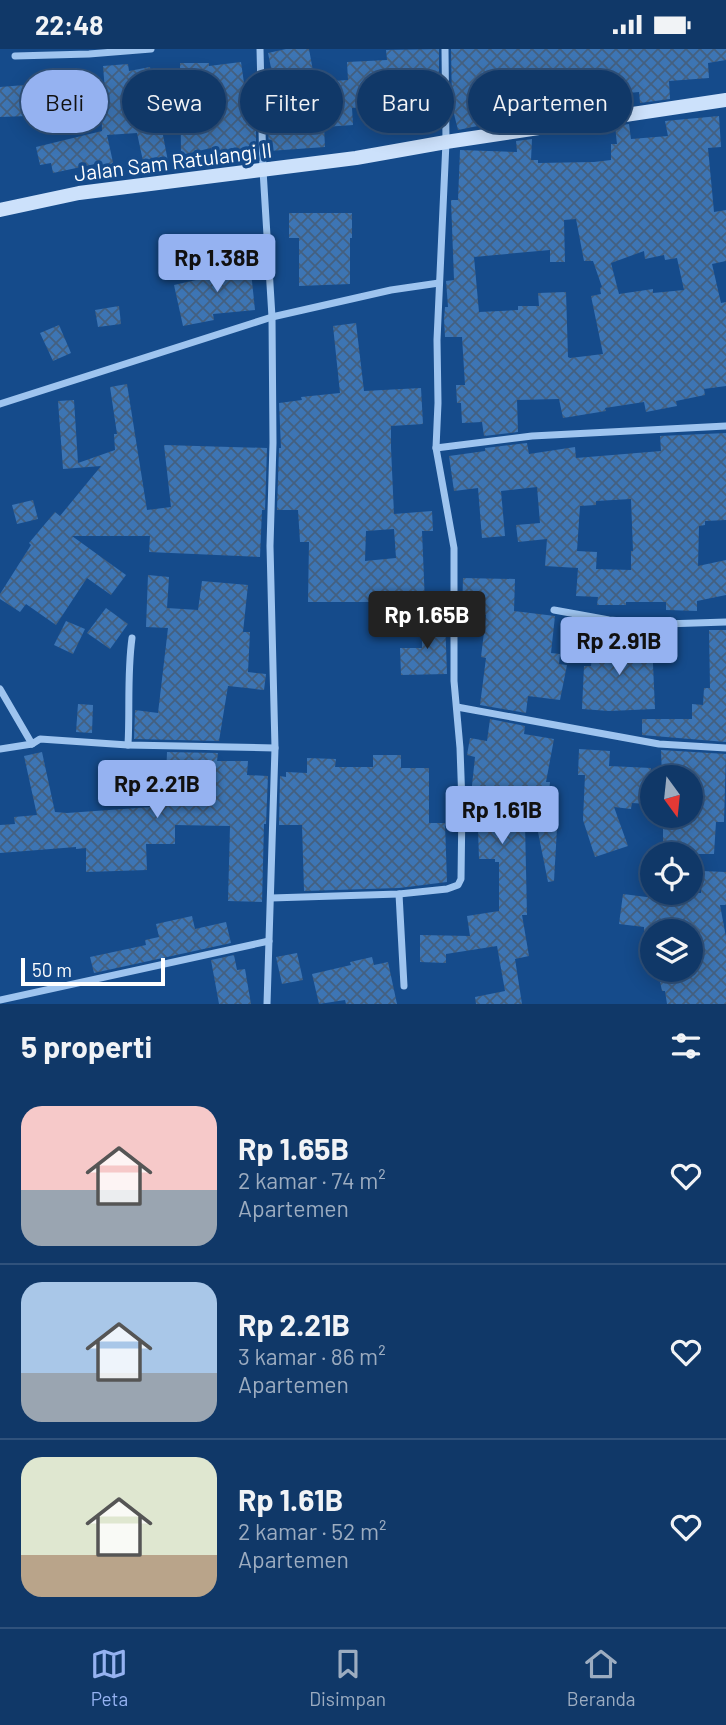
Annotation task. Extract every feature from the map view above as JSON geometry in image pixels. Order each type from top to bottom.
[{"type":"street","points":[[16,56],[151,49]]},
{"type":"street","points":[[260,49],[263,170],[272,317],[273,443],[270,546],[275,748],[267,1004]]},
{"type":"street","points":[[271,898],[399,894],[447,889],[458,885],[461,879],[462,804],[454,681],[454,548],[436,447],[439,283],[446,142],[446,49]]},
{"type":"street","name":"Jalan Sam Ratulangi II","points":[[0,210],[79,193],[356,158],[726,100]]},
{"type":"street","points":[[0,404],[272,317],[391,290],[439,283]]},
{"type":"street","points":[[436,447],[532,436],[726,425]]},
{"type":"street","points":[[554,610],[609,620],[664,624],[726,622]]},
{"type":"street","points":[[128,745],[131,703],[128,677],[132,638]]},
{"type":"street","points":[[0,689],[32,744]]},
{"type":"street","points":[[457,707],[659,744],[726,748]]},
{"type":"street","points":[[0,749],[32,744],[40,739],[128,745],[275,748]]},
{"type":"street","points":[[399,894],[404,986]]},
{"type":"street","points":[[0,1000],[269,941]]},
{"type":"building","points":[[286,49],[309,49],[313,70],[271,70],[268,53]]},
{"type":"building","points":[[439,49],[439,70],[357,70],[357,108],[352,108],[353,125],[343,126],[343,80],[348,80],[347,62],[387,60],[386,50]]},
{"type":"building","points":[[451,49],[726,49],[726,60],[708,63],[709,78],[669,81],[670,99],[640,103],[639,92],[632,93],[632,70],[468,70],[468,128],[458,130],[454,114],[454,70],[451,70]]},
{"type":"building","points":[[241,62],[240,133],[256,133],[256,152],[253,152],[253,156],[211,157],[211,148],[181,155],[181,133],[226,133],[226,70],[180,70],[180,63],[209,63],[209,66]]},
{"type":"building","points":[[128,64],[129,70],[122,70],[122,133],[137,133],[107,135],[114,167],[97,171],[95,164],[53,173],[51,163],[40,165],[36,147],[94,133],[108,133],[108,70],[103,70],[103,66]]},
{"type":"building","points":[[21,85],[21,116],[0,117],[0,87]]},
{"type":"building","points":[[719,116],[721,147],[708,148],[714,212],[726,210],[726,261],[712,264],[721,303],[726,302],[726,386],[704,389],[705,395],[676,401],[677,406],[646,412],[644,402],[563,418],[559,399],[517,400],[518,432],[484,436],[482,422],[462,423],[461,403],[457,403],[456,385],[465,385],[462,337],[445,337],[444,319],[445,307],[448,307],[446,281],[454,280],[451,200],[458,200],[460,150],[517,152],[516,141],[532,139],[531,160],[538,160],[538,163],[594,162],[611,160],[611,144],[617,144],[616,133],[630,133],[631,139],[668,136],[665,121]],"holes":[[[576,219],[584,261],[593,261],[602,287],[601,294],[591,296],[603,354],[568,357],[566,292],[538,293],[539,306],[479,312],[474,257],[550,250],[550,262],[565,262],[564,220]],[[644,251],[645,259],[664,255],[665,260],[677,258],[684,290],[653,293],[653,289],[619,294],[611,263]]]},
{"type":"building","points":[[137,133],[163,133],[170,172],[146,175]]},
{"type":"building","points":[[268,133],[324,133],[325,147],[269,151]]},
{"type":"building","points":[[289,213],[352,213],[350,284],[299,286],[299,238],[289,238]]},
{"type":"building","points":[[250,262],[255,310],[213,314],[214,320],[183,326],[174,285],[218,275],[217,265]]},
{"type":"building","points":[[119,306],[121,324],[98,327],[95,310]]},
{"type":"building","points":[[356,323],[364,391],[421,388],[423,424],[391,426],[391,448],[394,514],[432,511],[433,531],[422,531],[425,603],[376,606],[376,602],[308,602],[309,542],[300,542],[298,510],[277,510],[281,448],[279,403],[302,400],[301,397],[340,393],[333,326]],"holes":[[[394,529],[396,558],[365,561],[366,531]]]},
{"type":"building","points":[[59,325],[71,353],[53,361],[40,333]]},
{"type":"building","points":[[127,384],[147,510],[171,507],[164,445],[267,448],[260,557],[149,552],[150,536],[72,536],[126,575],[111,595],[87,578],[56,625],[26,604],[20,612],[0,599],[0,594],[31,545],[29,543],[55,512],[60,516],[101,466],[63,469],[58,401],[74,400],[78,463],[115,450],[114,434],[117,434],[110,387]]},
{"type":"building","points":[[726,433],[726,520],[705,521],[705,525],[699,526],[698,566],[726,560],[726,595],[697,601],[697,611],[666,610],[666,602],[597,605],[598,597],[576,596],[578,568],[545,566],[547,539],[518,542],[516,525],[540,523],[537,487],[501,491],[505,536],[482,538],[478,488],[454,491],[449,456],[527,443],[529,454],[575,447],[576,458],[661,451],[660,436]],"holes":[[[631,499],[631,570],[596,569],[597,552],[577,551],[580,506],[596,505],[596,501]]]},
{"type":"building","points":[[33,500],[38,519],[17,524],[12,505]]},
{"type":"building","points":[[148,575],[169,577],[167,608],[198,610],[202,581],[248,585],[243,632],[250,632],[248,672],[266,674],[264,690],[228,686],[219,741],[134,739],[135,710],[158,713],[168,628],[146,627]]},
{"type":"building","points":[[463,578],[515,579],[514,611],[555,616],[551,653],[560,654],[559,664],[567,665],[560,700],[528,696],[526,713],[480,705],[486,658],[481,657],[486,615],[462,614]]},
{"type":"building","points":[[106,608],[128,624],[110,649],[87,633]]},
{"type":"building","points":[[422,618],[445,618],[447,674],[401,675],[400,648],[422,648]]},
{"type":"building","points":[[66,621],[85,629],[73,654],[54,645]]},
{"type":"building","points":[[709,630],[726,630],[726,742],[642,735],[642,719],[692,719],[692,704],[703,705],[704,688],[710,688]]},
{"type":"building","points":[[594,639],[626,639],[626,643],[652,642],[655,709],[582,709],[584,666],[591,666]]},
{"type":"building","points":[[78,704],[93,705],[92,733],[76,732]]},
{"type":"building","points":[[490,719],[525,726],[524,734],[554,739],[546,782],[550,782],[546,820],[525,823],[527,915],[522,915],[529,956],[515,959],[522,1004],[476,1004],[475,997],[505,991],[497,946],[446,954],[446,963],[420,962],[420,935],[470,936],[467,916],[499,911],[499,862],[495,862],[495,859],[479,859],[478,829],[471,829],[475,757],[467,755],[470,738],[487,741]]},
{"type":"building","points":[[579,749],[610,751],[609,766],[640,767],[640,804],[632,803],[631,809],[614,807],[628,846],[595,857],[583,820],[585,775],[578,775]]},
{"type":"building","points":[[661,750],[726,754],[724,822],[716,822],[714,854],[703,854],[703,842],[663,842],[663,828],[704,828],[704,765],[662,765]]},
{"type":"building","points":[[42,752],[55,812],[67,813],[165,806],[167,752],[218,753],[217,761],[248,761],[247,775],[268,776],[262,902],[228,901],[230,826],[175,825],[175,844],[146,844],[147,870],[86,872],[86,848],[0,853],[0,825],[15,824],[14,817],[37,815],[24,756]]},
{"type":"building","points":[[373,755],[401,755],[401,768],[429,768],[429,823],[445,823],[447,882],[399,888],[304,891],[302,825],[279,825],[280,776],[286,777],[286,772],[307,773],[307,758],[336,759],[335,767],[373,767]]},
{"type":"building","points":[[537,827],[557,828],[554,881],[548,882]]},
{"type":"building","points":[[703,871],[726,872],[726,905],[720,905],[726,937],[726,1004],[667,1004],[660,982],[703,982],[703,919],[640,919],[640,927],[619,924],[623,894],[640,896],[640,905],[703,905]]},
{"type":"building","points":[[192,916],[195,929],[226,922],[231,943],[94,973],[90,957],[146,945],[145,940],[159,937],[156,924]]},
{"type":"building","points":[[297,953],[303,980],[282,984],[276,957]]},
{"type":"building","points":[[234,955],[237,970],[245,969],[251,1004],[219,1004],[211,960]]},
{"type":"building","points":[[372,957],[374,965],[388,962],[397,1004],[346,1004],[345,1000],[319,1004],[312,974]]}]
